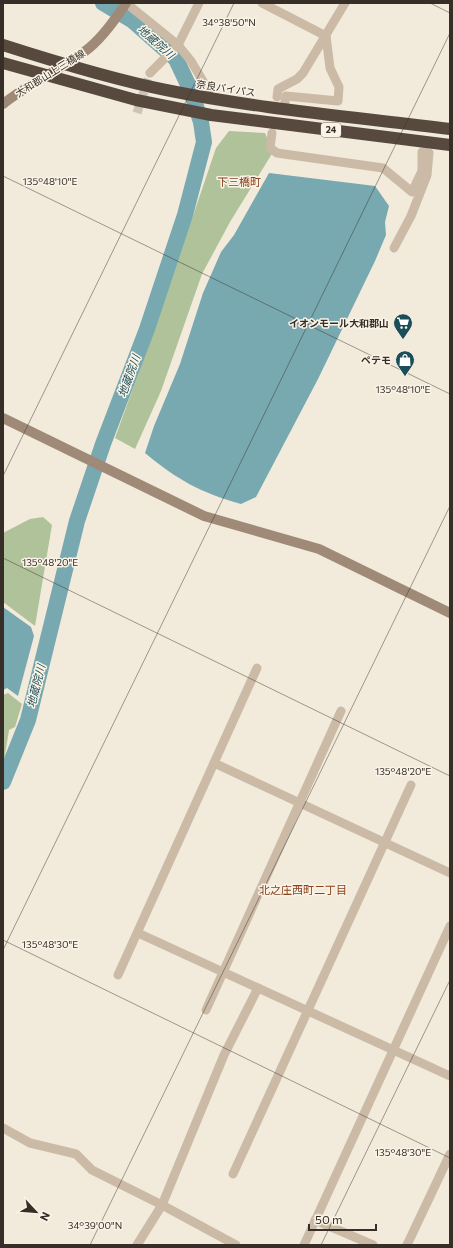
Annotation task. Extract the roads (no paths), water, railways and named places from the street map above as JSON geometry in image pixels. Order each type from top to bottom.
[{"type":"highway","name":"奈良バイパス","points":[[3,45],[64,65],[164,90],[209,98],[450,129]]},
{"type":"highway","name":"24","points":[[3,62],[44,75],[136,100],[173,108],[211,115],[450,145]]},
{"type":"street","points":[[150,73],[176,47],[199,3]]},
{"type":"street","points":[[262,3],[326,36]]},
{"type":"street","points":[[277,97],[278,89],[297,79],[303,73],[345,3]]},
{"type":"street","points":[[126,4],[191,61],[209,98]]},
{"type":"street","name":"大和郡山上三橋線","points":[[3,104],[44,75],[64,65],[84,52],[114,20],[126,4]]},
{"type":"street","points":[[284,108],[286,96],[338,102],[339,87],[330,68],[326,36]]},
{"type":"street","points":[[272,133],[270,148],[277,153],[383,168],[412,192],[422,171],[422,152],[429,153],[427,175],[411,216],[394,248]]},
{"type":"street","points":[[3,418],[204,516],[319,549],[450,613]]},
{"type":"street","points":[[118,975],[257,668]]},
{"type":"street","points":[[206,1010],[341,711]]},
{"type":"street","points":[[214,763],[450,873]]},
{"type":"street","points":[[233,1174],[411,785]]},
{"type":"street","points":[[304,1245],[450,926]]},
{"type":"street","points":[[138,933],[450,1076]]},
{"type":"street","points":[[137,1245],[162,1205],[224,1056],[258,988]]},
{"type":"street","points":[[3,1128],[30,1143],[76,1154],[92,1170],[162,1205],[236,1245]]},
{"type":"street","points":[[407,1245],[450,1154]]},
{"type":"street","points":[[315,1220],[373,1245]]},
{"type":"water","points":[[269,173],[375,186],[389,206],[385,222],[386,235],[318,379],[256,497],[241,504],[201,490],[168,471],[145,453],[154,426],[180,364],[203,293],[221,252],[234,235]]},
{"type":"water","points":[[3,607],[31,627],[34,636],[18,696],[7,688],[3,690]]},
{"type":"waterway","name":"地蔵院川","points":[[3,782],[28,720],[77,521],[103,444],[147,329],[185,215],[204,142],[201,122],[191,91],[176,59],[133,21],[103,3]]},
{"type":"tunnel","points":[[137,113],[150,73]]},
{"type":"place","name":"イオンモール大和郡山","points":[[403,340]]},
{"type":"place","name":"ペテモ","points":[[405,377]]},
{"type":"district","name":"下三橋町","points":[[239,182]]},
{"type":"district","name":"北之庄西町二丁目","points":[[303,890]]}]
